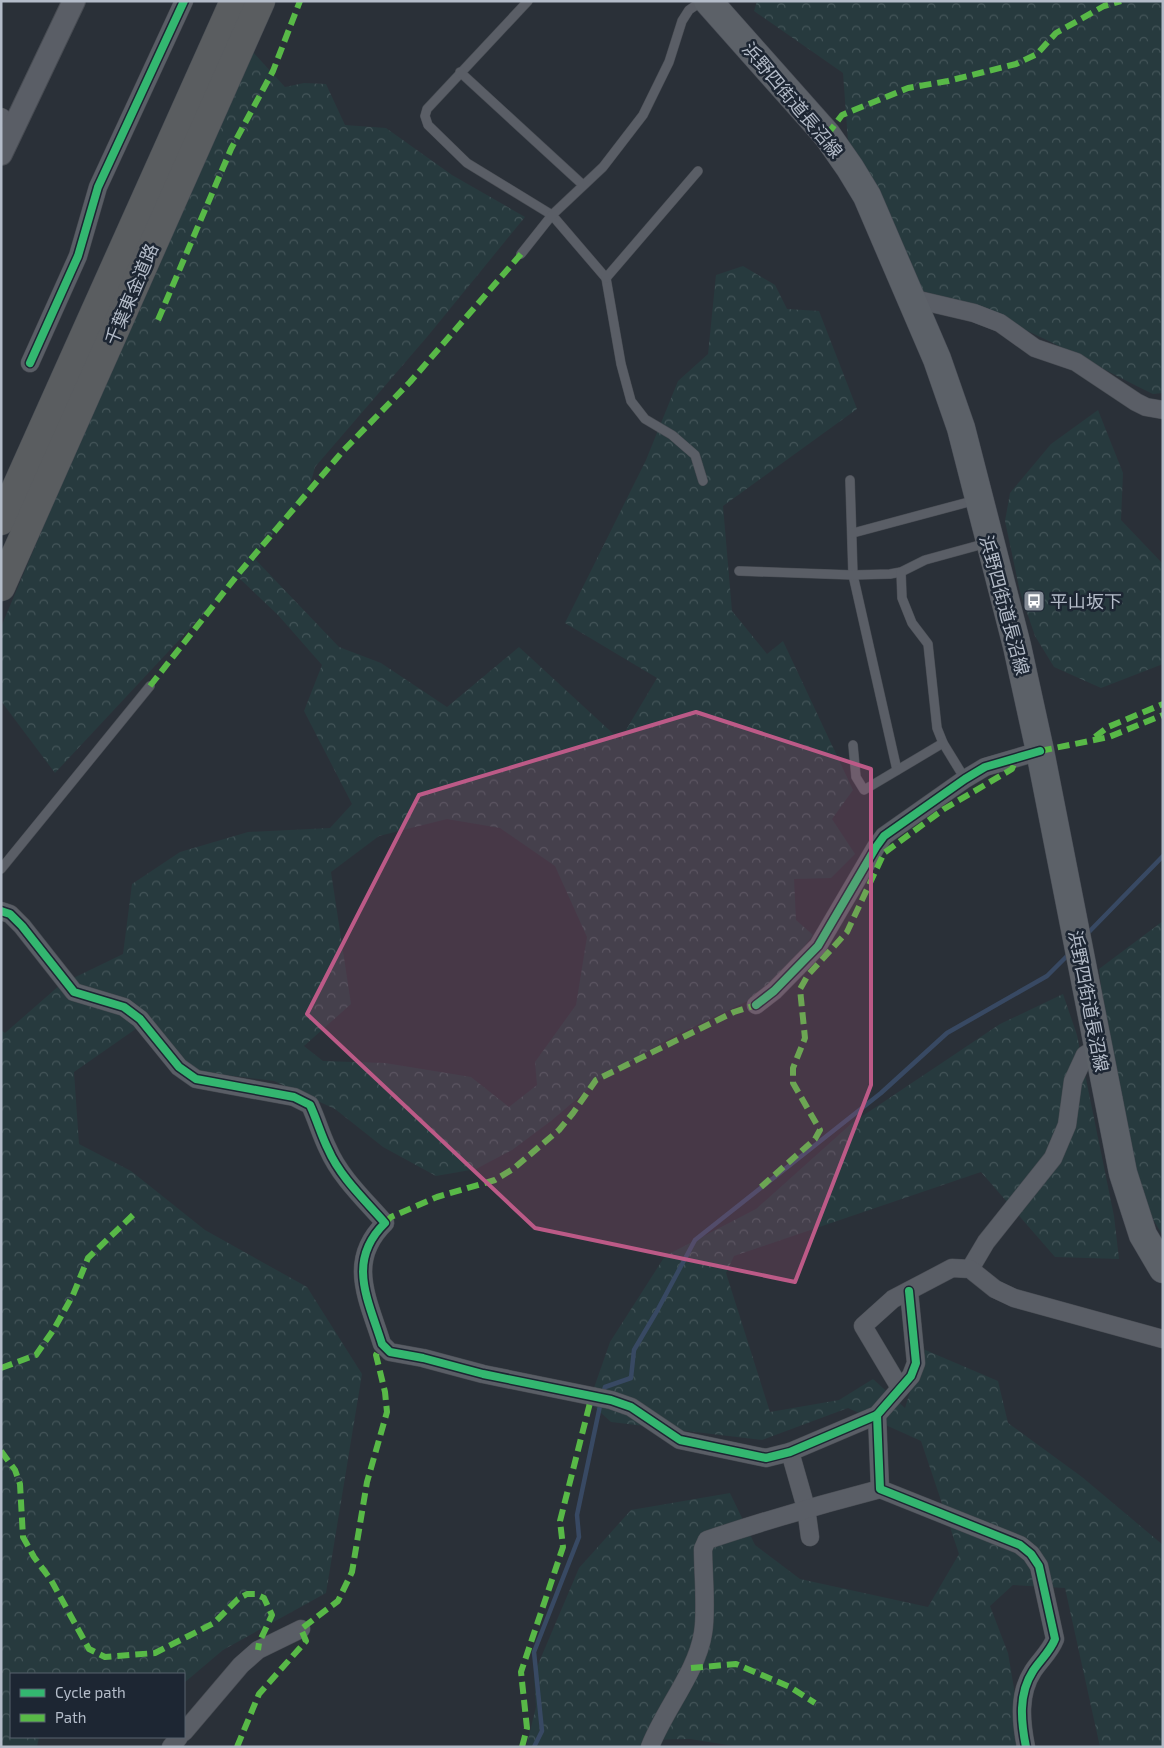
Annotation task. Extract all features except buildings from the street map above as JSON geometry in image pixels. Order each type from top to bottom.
[{"type":"highway","name":"千葉東金道路","points":[[1,521],[234,1]]},
{"type":"highway","name":"千葉東金道路","points":[[1,587],[261,1]]},
{"type":"main road","name":"浜野四街道長沼線","points":[[708,1],[828,135],[867,196],[937,359],[961,428],[1017,646],[1040,751],[1124,1173],[1144,1235],[1163,1270]]},
{"type":"street","points":[[1,154],[8,122],[74,1]]},
{"type":"street","points":[[30,364],[78,256],[98,187],[184,1]]},
{"type":"street","points":[[910,298],[974,313],[1000,323],[1035,348],[1076,362],[1136,402],[1146,407],[1163,410]]},
{"type":"street","points":[[756,1005],[774,991],[818,946],[884,836],[985,767],[1040,751]]},
{"type":"street","points":[[1,911],[10,914],[22,926],[74,992],[124,1007],[140,1019],[179,1067],[196,1079],[294,1097],[310,1105],[328,1149],[339,1167],[350,1184],[385,1223],[372,1236],[364,1254],[361,1270],[382,1344],[390,1352],[423,1358],[483,1374],[611,1400],[631,1407],[680,1440],[766,1458],[790,1452],[877,1415],[911,1376],[916,1364],[908,1291]]},
{"type":"street","points":[[970,1269],[986,1242],[1053,1158],[1067,1125],[1073,1081],[1085,1055],[1099,1046]]},
{"type":"street","points":[[900,1388],[863,1326],[893,1299],[952,1268],[970,1269],[995,1289],[1014,1298],[1163,1339]]},
{"type":"street","points":[[877,1415],[880,1490]]},
{"type":"street","points":[[790,1452],[806,1508],[810,1537]]},
{"type":"street","points":[[650,1747],[657,1728],[691,1668],[704,1633],[703,1549],[707,1540],[752,1528],[806,1508],[880,1490],[1020,1545],[1031,1554],[1039,1566],[1055,1639],[1051,1649],[1032,1672],[1024,1693],[1022,1724],[1026,1747]]},
{"type":"street","points":[[185,1731],[241,1665],[258,1650],[301,1629]]},
{"type":"lane","points":[[528,1],[427,109],[425,116],[428,125],[467,163],[552,215],[606,278],[621,364],[631,401],[645,419],[672,435],[695,455],[703,481]]},
{"type":"lane","points":[[520,254],[552,215],[603,166],[643,115],[669,62],[682,21],[689,10],[702,1]]},
{"type":"lane","points":[[460,72],[583,185]]},
{"type":"lane","points":[[606,278],[698,171]]},
{"type":"lane","points":[[850,480],[854,533],[854,576],[897,770]]},
{"type":"lane","points":[[854,533],[978,500]]},
{"type":"lane","points":[[739,571],[854,576],[901,572],[925,560],[989,542]]},
{"type":"lane","points":[[901,572],[902,598],[912,623],[928,644],[937,728],[943,743],[965,779]]},
{"type":"lane","points":[[1,869],[150,686]]},
{"type":"lane","points":[[853,745],[856,777],[864,790],[943,743]]},
{"type":"highlighted area","points":[[696,712],[871,769],[871,1085],[795,1282],[535,1228],[307,1014],[419,795]]},
{"type":"green space","points":[[757,1],[1163,1],[1163,393],[1153,394],[1067,350],[978,309],[917,290],[849,155],[843,73],[754,11]]},
{"type":"green space","points":[[252,51],[285,87],[304,83],[326,84],[345,125],[386,128],[452,175],[525,217],[427,337],[315,467],[308,493],[253,557],[339,647],[381,663],[447,707],[519,647],[620,740],[657,678],[565,623],[646,460],[678,381],[708,354],[716,275],[743,266],[775,285],[787,309],[819,311],[857,409],[723,506],[732,611],[767,654],[783,641],[853,790],[832,819],[855,854],[831,878],[794,879],[796,920],[813,935],[771,990],[672,1037],[600,1079],[551,1121],[512,1150],[476,1169],[436,1176],[383,1147],[335,1109],[274,1081],[201,1072],[161,1049],[140,1026],[74,1072],[79,1144],[131,1171],[205,1230],[307,1287],[362,1374],[326,1593],[223,1650],[185,1682],[185,1673],[10,1673],[10,1738],[39,1738],[37,1747],[1,1747],[1,1030],[5,1033],[61,984],[123,954],[132,884],[180,852],[248,832],[330,828],[352,804],[304,711],[322,665],[278,615],[238,577],[55,773],[1,701],[1,627],[69,466]],"holes":[[[447,819],[500,828],[555,866],[587,937],[576,1005],[535,1062],[537,1085],[509,1107],[471,1077],[385,1063],[323,1061],[304,1046],[351,1004],[331,872],[379,836]]]},
{"type":"green space","points":[[1098,410],[1123,473],[1121,520],[1163,564],[1163,664],[1101,688],[1054,667],[1035,636],[1020,592],[1005,521],[1010,493],[1051,444]]},
{"type":"green space","points":[[1163,921],[1163,1236],[1132,1184],[1117,1126],[1099,969]]},
{"type":"green space","points":[[1063,994],[1077,1035],[1114,1216],[1119,1259],[1055,1257],[981,1172],[734,1256],[726,1273],[770,1412],[839,1400],[873,1379],[905,1408],[923,1349],[998,1381],[1008,1423],[1082,1477],[1163,1545],[1163,1747],[1100,1747],[1065,1588],[1013,1585],[990,1606],[1008,1653],[1024,1747],[740,1747],[690,1739],[647,1740],[643,1747],[526,1747],[536,1707],[534,1674],[579,1568],[631,1510],[730,1493],[755,1545],[800,1579],[928,1607],[959,1554],[921,1441],[848,1408],[762,1440],[611,1422],[589,1402],[610,1342],[665,1256],[756,1209],[852,1123],[1000,1024]]},
{"type":"waterway","points":[[1085,936],[1163,856]]},
{"type":"waterway","points":[[603,1393],[605,1387],[631,1378],[634,1350],[695,1240],[881,1093],[947,1033],[1047,976],[1070,953]]},
{"type":"waterway","points":[[534,1747],[542,1731],[534,1652],[579,1537],[577,1515],[601,1401]]},
{"type":"marked path","points":[[158,320],[231,149],[273,71],[300,1]]},
{"type":"marked path","points":[[827,135],[842,115],[908,88],[948,81],[1016,64],[1037,54],[1056,33],[1104,6],[1121,1]]},
{"type":"marked path","points":[[150,686],[239,573],[343,451],[410,382],[521,254]]},
{"type":"marked path","points":[[1095,737],[1108,727],[1163,704]]},
{"type":"marked path","points":[[1040,751],[1109,737],[1163,715]]},
{"type":"marked path","points":[[761,1187],[815,1139],[820,1130],[793,1083],[793,1068],[805,1038],[800,989],[808,975],[847,932],[884,853],[944,809],[1012,769],[1017,756]]},
{"type":"marked path","points":[[385,1223],[391,1217],[437,1197],[495,1180],[513,1169],[559,1130],[596,1080],[734,1012],[756,1005]]},
{"type":"marked path","points":[[1,1368],[36,1355],[54,1329],[73,1295],[88,1258],[134,1214]]},
{"type":"marked path","points":[[237,1747],[259,1694],[306,1641],[301,1629],[338,1601],[352,1572],[367,1482],[387,1412],[385,1392],[376,1355],[382,1344]]},
{"type":"marked path","points":[[522,1747],[527,1728],[521,1672],[563,1547],[560,1521],[592,1395]]},
{"type":"marked path","points":[[1,1451],[15,1470],[20,1484],[23,1537],[34,1557],[51,1580],[89,1649],[105,1657],[155,1653],[214,1623],[238,1599],[247,1594],[255,1594],[264,1598],[272,1615],[259,1643],[258,1650]]},
{"type":"marked path","points":[[691,1668],[736,1664],[790,1687],[815,1703]]},
{"type":"cycle path","points":[[30,363],[78,256],[98,187],[184,1]]},
{"type":"cycle path","points":[[756,1005],[774,991],[818,946],[884,836],[985,767],[1040,751]]},
{"type":"cycle path","points":[[1,911],[10,914],[22,926],[74,992],[124,1007],[140,1019],[179,1067],[196,1079],[294,1097],[310,1105],[326,1144],[339,1169],[385,1223],[373,1237],[366,1252],[363,1266],[364,1281],[371,1311],[382,1344],[390,1352],[423,1358],[483,1374],[611,1400],[631,1407],[680,1440],[766,1458],[790,1452],[877,1415],[911,1376],[916,1363],[909,1291]]},
{"type":"cycle path","points":[[877,1415],[880,1489],[1020,1545],[1031,1554],[1039,1566],[1055,1639],[1033,1671],[1025,1689],[1022,1718],[1026,1747]]},
{"type":"place","name":"平山坂下","points":[[1034,601]]}]
